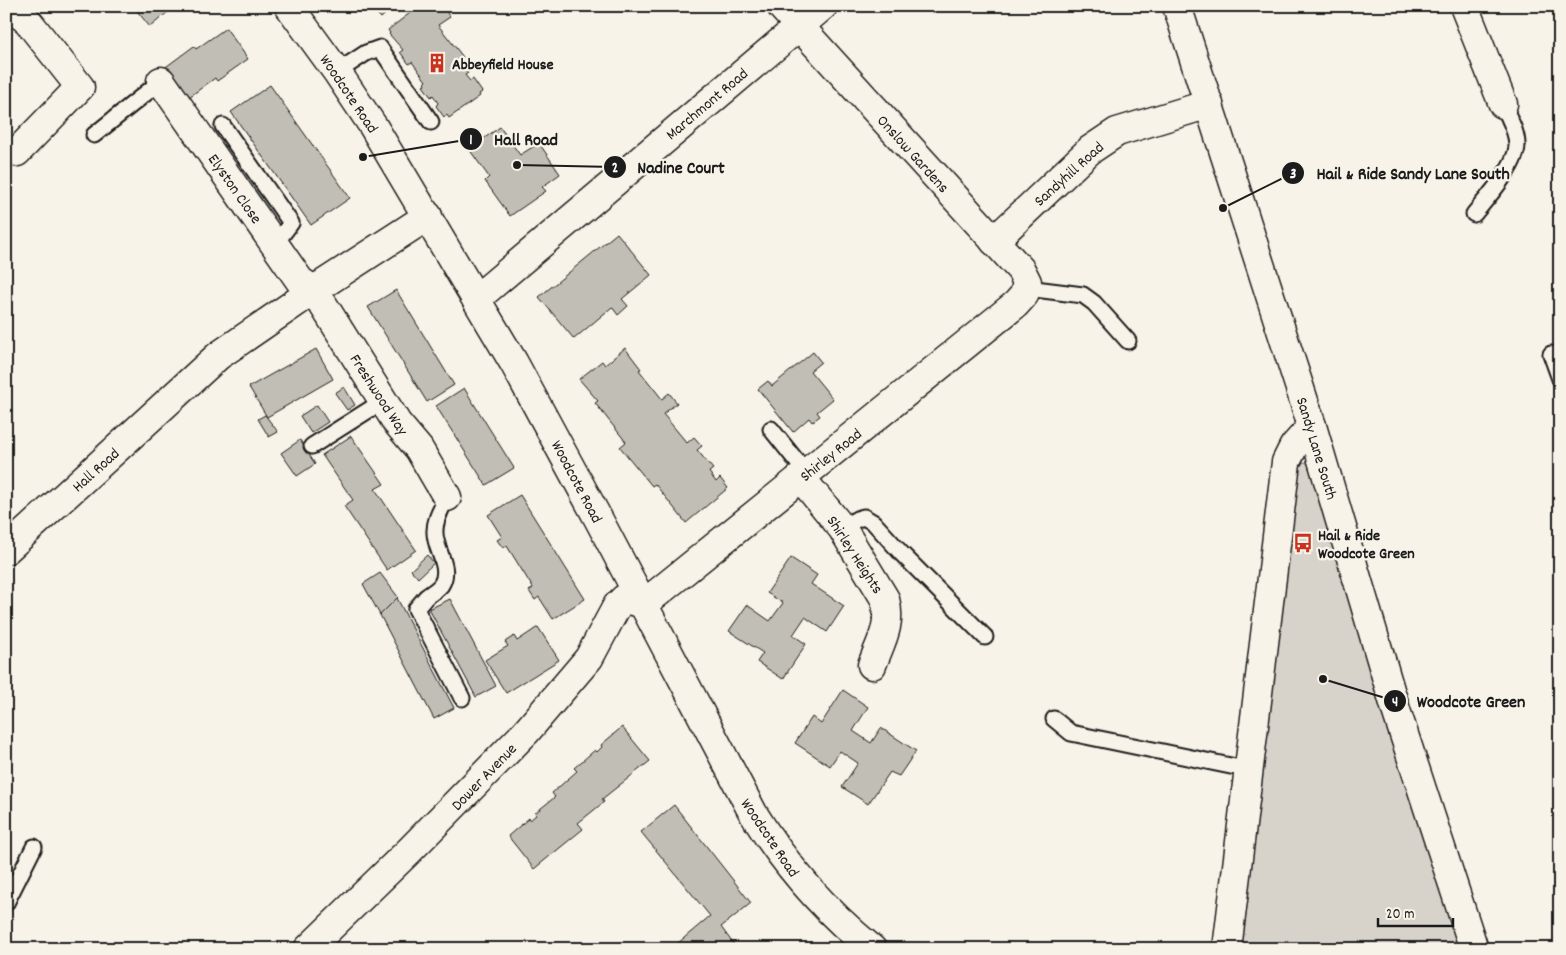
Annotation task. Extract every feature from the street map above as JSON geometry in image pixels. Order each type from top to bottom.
[{"type":"street","points":[[8,6],[27,20],[80,87],[17,152]]},
{"type":"street","name":"Woodcote Road","points":[[289,6],[373,126],[476,299],[559,446],[753,813],[768,837],[800,880],[857,944]]},
{"type":"street","name":"Marchmont Road","points":[[476,299],[790,16],[822,6]]},
{"type":"street","name":"Sandy Lane South","points":[[1177,6],[1312,426],[1396,710],[1474,949]]},
{"type":"street","points":[[1464,6],[1503,104]]},
{"type":"street","name":"Onslow Gardens","points":[[790,16],[1021,270],[1026,277],[1022,296]]},
{"type":"street","name":"Elyston Close","points":[[160,81],[300,281],[314,290]]},
{"type":"street","name":"Sandyhill Road","points":[[994,241],[1090,150],[1110,136],[1117,132],[1209,104]]},
{"type":"street","name":"Hall Road","points":[[6,550],[218,356],[314,290],[428,216]]},
{"type":"street","name":"Freshwood Way","points":[[314,290],[397,423],[419,449],[448,497]]},
{"type":"street","name":"Shirley Road","points":[[642,603],[655,595],[804,476],[1022,296]]},
{"type":"street","points":[[1227,949],[1286,462],[1294,446],[1312,426]]},
{"type":"street","name":"Shirley Heights","points":[[804,476],[842,528],[885,599],[888,611],[888,626],[872,665]]},
{"type":"street","name":"Dower Avenue","points":[[308,949],[410,850],[526,732],[589,658],[617,606],[624,599],[642,603]]},
{"type":"lane","points":[[337,72],[366,53],[380,48],[431,122]]},
{"type":"lane","points":[[94,135],[160,81]]},
{"type":"lane","points":[[1474,214],[1509,170],[1517,146],[1514,130],[1503,104]]},
{"type":"lane","points":[[222,126],[291,223],[275,244]]},
{"type":"lane","points":[[1022,296],[1083,295],[1094,303],[1128,341]]},
{"type":"lane","points":[[1551,354],[1560,379]]},
{"type":"lane","points":[[312,446],[383,401]]},
{"type":"lane","points":[[771,429],[804,476]]},
{"type":"lane","points":[[448,497],[436,519],[434,532],[444,567],[444,577],[441,586],[416,609],[462,698]]},
{"type":"lane","points":[[842,528],[857,519],[864,518],[874,523],[902,554],[985,637]]},
{"type":"lane","points":[[1054,719],[1071,734],[1250,770]]},
{"type":"lane","points":[[6,902],[34,847]]},
{"type":"shaded area","points":[[1304,462],[1311,465],[1463,949],[1239,949],[1299,465]]},
{"type":"building","points":[[133,6],[175,6],[150,27]]},
{"type":"building","points":[[370,6],[394,6],[381,18]]},
{"type":"building","name":"Abbeyfield House","points":[[419,6],[442,6],[450,17],[438,25],[463,57],[459,60],[468,73],[465,75],[470,81],[473,79],[482,92],[479,94],[480,96],[449,118],[447,115],[444,117],[436,106],[438,103],[433,95],[431,97],[423,86],[426,81],[412,62],[409,64],[400,52],[403,50],[389,34],[388,30]]},
{"type":"building","points":[[226,28],[248,59],[217,81],[215,78],[185,100],[163,69],[194,46],[196,49]]},
{"type":"building","points":[[270,85],[350,198],[311,225],[231,112]]},
{"type":"building","points":[[500,127],[520,155],[539,143],[560,174],[542,187],[546,191],[510,216],[485,181],[489,177],[469,149]]},
{"type":"building","points":[[617,233],[651,275],[622,299],[628,306],[618,315],[612,307],[574,339],[539,297]]},
{"type":"building","points":[[396,290],[454,385],[427,402],[368,307]]},
{"type":"building","points":[[625,348],[641,369],[639,370],[662,399],[669,393],[677,403],[663,414],[687,443],[694,437],[702,446],[697,450],[713,469],[709,472],[716,482],[720,478],[728,488],[686,523],[655,484],[652,486],[620,447],[626,442],[595,403],[598,401],[579,379],[602,361],[605,365]]},
{"type":"building","points":[[316,349],[333,379],[267,417],[249,387]]},
{"type":"building","points":[[813,352],[821,362],[810,371],[833,399],[817,412],[820,416],[812,422],[809,418],[793,432],[758,389],[768,381],[772,386]]},
{"type":"building","points":[[344,387],[355,405],[347,410],[335,393]]},
{"type":"building","points":[[464,388],[514,468],[486,485],[436,406]]},
{"type":"building","points":[[317,405],[328,422],[311,433],[300,416]]},
{"type":"building","points":[[265,415],[278,432],[269,437],[258,419]]},
{"type":"building","points":[[351,436],[384,484],[375,489],[416,550],[387,570],[344,506],[353,500],[322,455]]},
{"type":"building","points":[[300,440],[315,464],[297,476],[281,453]]},
{"type":"building","points":[[520,495],[585,599],[553,619],[539,597],[535,600],[529,591],[533,588],[507,546],[503,548],[497,540],[502,537],[488,515]]},
{"type":"building","points":[[427,555],[434,563],[418,578],[411,570]]},
{"type":"building","points":[[791,558],[817,575],[811,584],[844,606],[827,632],[805,617],[793,635],[806,644],[783,679],[757,662],[763,653],[729,631],[747,605],[770,621],[783,603],[767,593]]},
{"type":"building","points":[[380,573],[398,597],[380,615],[363,584]]},
{"type":"building","points":[[397,598],[454,708],[434,719],[380,615]]},
{"type":"building","points":[[450,599],[496,686],[476,697],[429,609]]},
{"type":"building","points":[[538,627],[559,660],[506,693],[485,660],[508,646],[505,642],[514,636],[517,641]]},
{"type":"building","points":[[843,690],[868,707],[853,731],[871,743],[881,728],[916,751],[899,776],[890,772],[868,804],[842,787],[858,763],[840,751],[830,766],[795,743],[812,717],[821,724]]},
{"type":"building","points":[[622,727],[650,761],[602,799],[604,802],[578,823],[583,829],[534,869],[508,836],[529,818],[530,820],[536,815],[535,813],[555,797],[552,793],[577,771],[574,768],[595,750],[597,752],[602,747],[601,745]]},
{"type":"building","points":[[674,805],[751,903],[721,927],[737,949],[671,949],[710,916],[641,832]]},
{"type":"place","name":"Abbeyfield House","points":[[437,63]]},
{"type":"place","name":"Hall Road","points":[[363,157]]},
{"type":"place","name":"Nadine Court","points":[[517,165]]},
{"type":"place","name":"Hail & Ride Sandy Lane South","points":[[1223,208]]},
{"type":"place","name":"Hail & Ride Woodcote Green","points":[[1303,543]]},
{"type":"place","name":"Woodcote Green","points":[[1323,679]]}]
